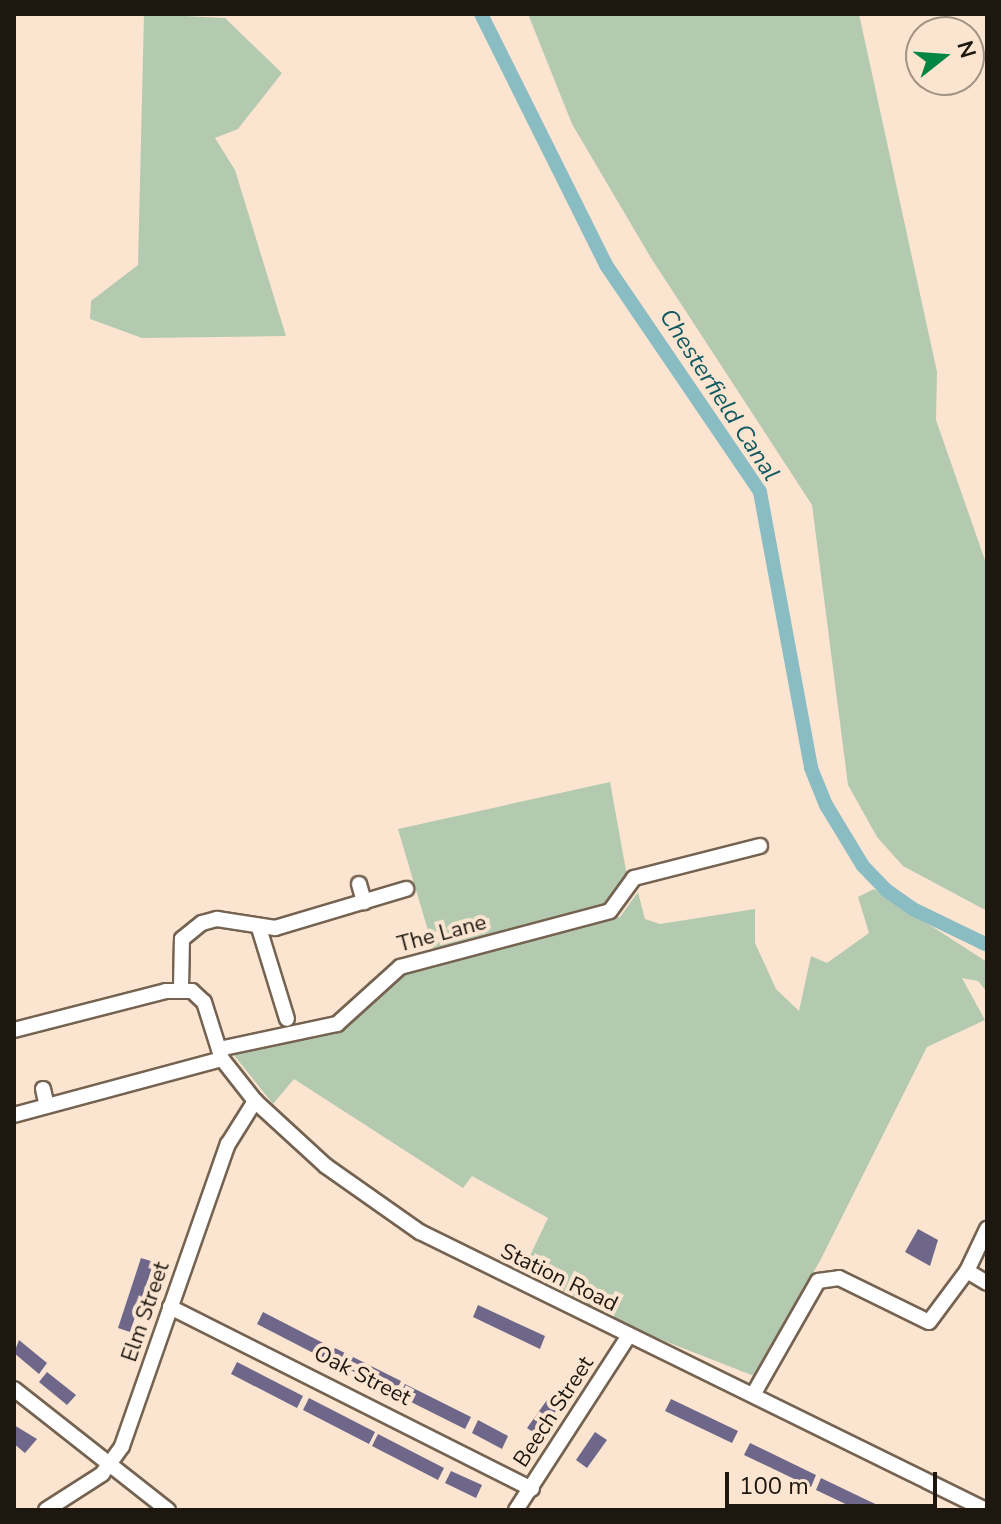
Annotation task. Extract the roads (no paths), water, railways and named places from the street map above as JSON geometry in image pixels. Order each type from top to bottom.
[{"type":"street","name":"The Lane","points":[[14,1115],[344,1021],[400,967],[610,911],[634,878],[760,846]]},
{"type":"street","points":[[359,884],[364,902]]},
{"type":"street","points":[[14,1030],[186,990],[178,954],[190,930],[217,919],[259,928],[275,928],[406,889]]},
{"type":"street","points":[[259,928],[287,1019]]},
{"type":"street","name":"Station Road","points":[[186,990],[204,1002],[220,1054],[255,1101],[326,1166],[420,1232],[628,1337],[986,1510]]},
{"type":"street","points":[[43,1089],[47,1106]]},
{"type":"street","name":"Elm Street","points":[[111,1465],[228,1144],[255,1101]]},
{"type":"street","points":[[753,1395],[818,1281],[839,1278],[929,1322],[967,1271],[987,1229]]},
{"type":"street","points":[[967,1271],[987,1283]]},
{"type":"street","name":"Oak Street","points":[[170,1307],[532,1489]]},
{"type":"street","name":"Beech Street","points":[[516,1510],[628,1337]]},
{"type":"street","points":[[14,1389],[168,1510]]},
{"type":"street","points":[[46,1510],[111,1465]]},
{"type":"waterway","name":"Chesterfield Canal","points":[[481,14],[606,265],[760,492],[811,768],[826,805],[863,866],[886,890],[913,909],[987,945]]}]
